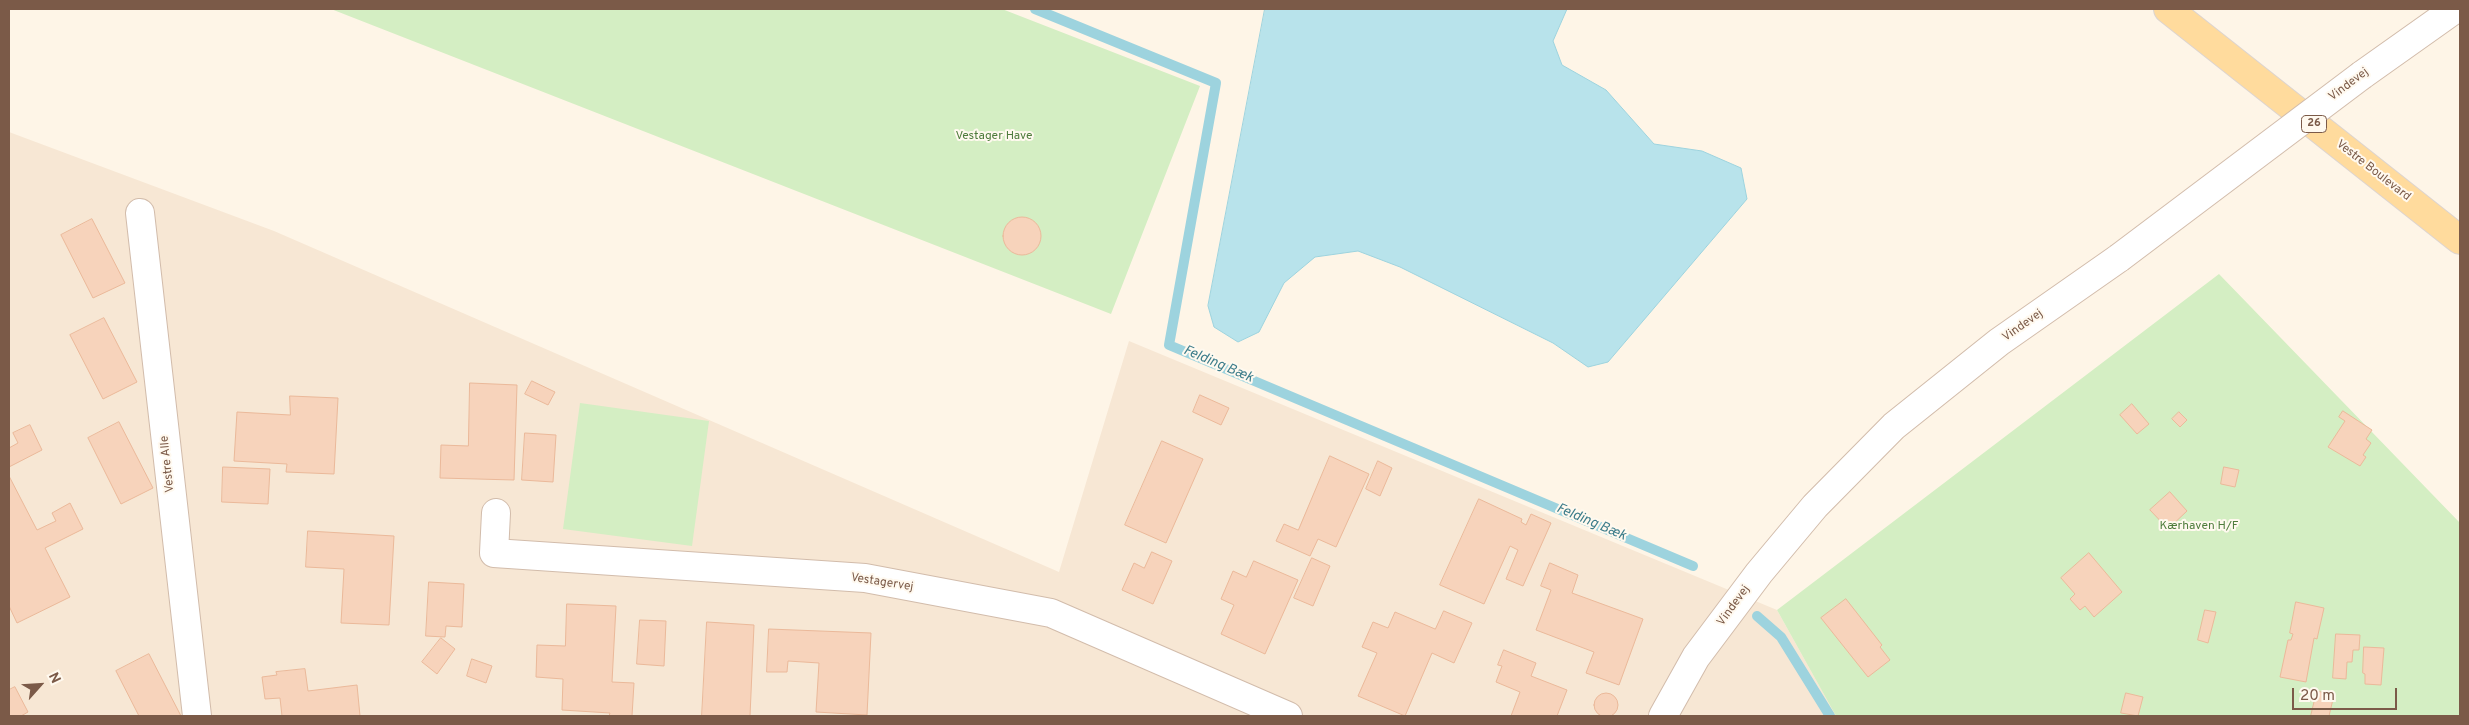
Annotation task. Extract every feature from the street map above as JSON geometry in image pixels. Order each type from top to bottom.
[{"type":"main road","name":"Vestre Boulevard","points":[[2168,9],[2460,240]]},
{"type":"street","name":"Vindevej","points":[[1663,716],[1696,657],[1759,573],[1814,506],[1894,426],[1999,342],[2119,258],[2362,75],[2455,9]]},
{"type":"street","name":"Vestre Alle","points":[[140,213],[197,716]]},
{"type":"street","name":"Vestagervej","points":[[496,513],[494,553],[865,578],[1051,614],[1288,716]]},
{"type":"shaded area","points":[[9,132],[274,231],[1059,572],[1129,341],[1777,610],[1836,716],[9,716]]},
{"type":"green space","name":"Vestager Have","points":[[331,9],[1002,9],[1200,86],[1111,314]]},
{"type":"green space","name":"Kærhaven H/F","points":[[2219,274],[2460,523],[2460,716],[1836,716],[1777,610]]},
{"type":"green space","points":[[580,403],[709,421],[692,546],[563,529]]},
{"type":"water","points":[[1265,9],[1567,9],[1553,41],[1562,65],[1606,90],[1654,144],[1702,151],[1741,168],[1747,199],[1608,362],[1588,367],[1553,343],[1400,267],[1358,251],[1315,257],[1284,283],[1259,332],[1238,342],[1214,327],[1208,306]]},
{"type":"building","points":[[1022,217],[1035,223],[1041,236],[1035,249],[1022,255],[1009,249],[1003,236],[1009,223]]},
{"type":"building","points":[[92,219],[125,283],[93,298],[61,235]]},
{"type":"building","points":[[104,318],[137,382],[103,399],[70,335]]},
{"type":"building","points":[[532,381],[555,392],[548,405],[525,394]]},
{"type":"building","points":[[470,383],[517,385],[514,480],[440,478],[441,445],[468,446]]},
{"type":"building","points":[[1200,395],[1229,408],[1221,425],[1193,412]]},
{"type":"building","points":[[290,396],[338,398],[334,474],[286,472],[287,464],[234,461],[237,412],[290,415]]},
{"type":"building","points":[[2132,404],[2149,424],[2137,434],[2120,415]]},
{"type":"building","points":[[2343,411],[2372,430],[2366,439],[2371,443],[2363,455],[2366,457],[2360,466],[2328,447],[2345,421],[2339,417]]},
{"type":"building","points":[[2179,412],[2187,420],[2180,427],[2172,419]]},
{"type":"building","points":[[119,422],[153,488],[121,504],[88,438]]},
{"type":"building","points":[[30,425],[42,450],[9,467],[9,448],[18,443],[13,433]]},
{"type":"building","points":[[525,433],[556,435],[553,482],[522,480]]},
{"type":"building","points":[[1162,441],[1203,459],[1166,543],[1125,525]]},
{"type":"building","points":[[1330,456],[1369,474],[1336,547],[1318,539],[1310,556],[1276,541],[1284,524],[1298,530]]},
{"type":"building","points":[[1378,461],[1392,468],[1380,496],[1366,489]]},
{"type":"building","points":[[223,467],[270,469],[268,504],[222,502]]},
{"type":"building","points":[[2224,467],[2239,470],[2235,487],[2221,484]]},
{"type":"building","points":[[9,476],[37,530],[56,521],[52,513],[70,503],[83,529],[45,548],[70,597],[17,623],[9,606]]},
{"type":"building","points":[[2170,492],[2187,511],[2168,529],[2150,510]]},
{"type":"building","points":[[1479,499],[1522,519],[1521,522],[1526,525],[1531,514],[1551,523],[1523,586],[1506,579],[1518,550],[1510,546],[1484,604],[1440,585]]},
{"type":"building","points":[[308,531],[394,536],[389,625],[341,623],[344,569],[306,567]]},
{"type":"building","points":[[1152,552],[1172,561],[1153,604],[1122,590],[1134,563],[1144,568]]},
{"type":"building","points":[[2089,553],[2122,592],[2094,617],[2085,606],[2080,610],[2070,599],[2075,594],[2061,578]]},
{"type":"building","points":[[1312,558],[1330,566],[1313,606],[1294,598]]},
{"type":"building","points":[[1254,561],[1298,580],[1265,654],[1221,634],[1234,605],[1221,599],[1233,571],[1246,577]]},
{"type":"building","points":[[1550,563],[1578,575],[1572,593],[1643,619],[1619,685],[1586,673],[1594,652],[1536,630],[1551,590],[1541,586]]},
{"type":"building","points":[[429,582],[464,584],[462,627],[446,626],[445,637],[426,636]]},
{"type":"building","points":[[1846,599],[1882,645],[1880,647],[1890,660],[1868,677],[1821,618]]},
{"type":"building","points":[[2296,602],[2324,608],[2317,639],[2314,638],[2306,682],[2280,677],[2288,640],[2291,640],[2293,634],[2290,633]]},
{"type":"building","points":[[567,604],[616,606],[612,682],[634,683],[632,716],[609,716],[610,713],[562,710],[563,679],[536,677],[537,645],[565,646]]},
{"type":"building","points":[[2205,610],[2216,612],[2208,643],[2198,640]]},
{"type":"building","points":[[1444,611],[1472,623],[1454,663],[1432,653],[1405,716],[1358,696],[1377,653],[1362,647],[1373,622],[1388,628],[1395,612],[1435,629]]},
{"type":"building","points":[[640,620],[666,621],[664,666],[637,664]]},
{"type":"building","points":[[707,622],[754,625],[750,716],[702,716]]},
{"type":"building","points":[[769,629],[871,633],[867,715],[816,712],[819,663],[788,661],[787,672],[767,672]]},
{"type":"building","points":[[2336,634],[2360,635],[2359,650],[2353,650],[2352,662],[2347,662],[2346,679],[2333,678]]},
{"type":"building","points":[[441,638],[455,649],[437,674],[422,662]]},
{"type":"building","points":[[2364,647],[2384,648],[2381,685],[2365,684],[2365,674],[2363,673]]},
{"type":"building","points":[[1504,650],[1536,663],[1531,676],[1567,690],[1557,716],[1511,716],[1520,692],[1496,682],[1502,666],[1498,665]]},
{"type":"building","points":[[149,654],[181,716],[139,716],[116,671]]},
{"type":"building","points":[[472,659],[492,666],[486,683],[467,676]]},
{"type":"building","points":[[305,669],[308,691],[357,685],[360,716],[282,716],[280,698],[265,699],[262,677],[277,675],[276,672]]},
{"type":"building","points":[[15,687],[28,712],[21,716],[9,716],[9,690]]},
{"type":"building","points":[[2317,691],[2334,695],[2329,716],[2311,716]]},
{"type":"building","points":[[1606,693],[1611,694],[1617,700],[1617,710],[1611,716],[1606,717],[1601,716],[1595,710],[1594,705],[1595,700],[1601,694]]},
{"type":"building","points":[[2126,693],[2143,697],[2138,716],[2121,713]]},
{"type":"waterway","name":"Felding Bæk","points":[[1035,9],[1216,83],[1169,345],[1693,566]]},
{"type":"waterway","name":"Felding Bæk","points":[[1757,616],[1781,637],[1830,716]]}]
